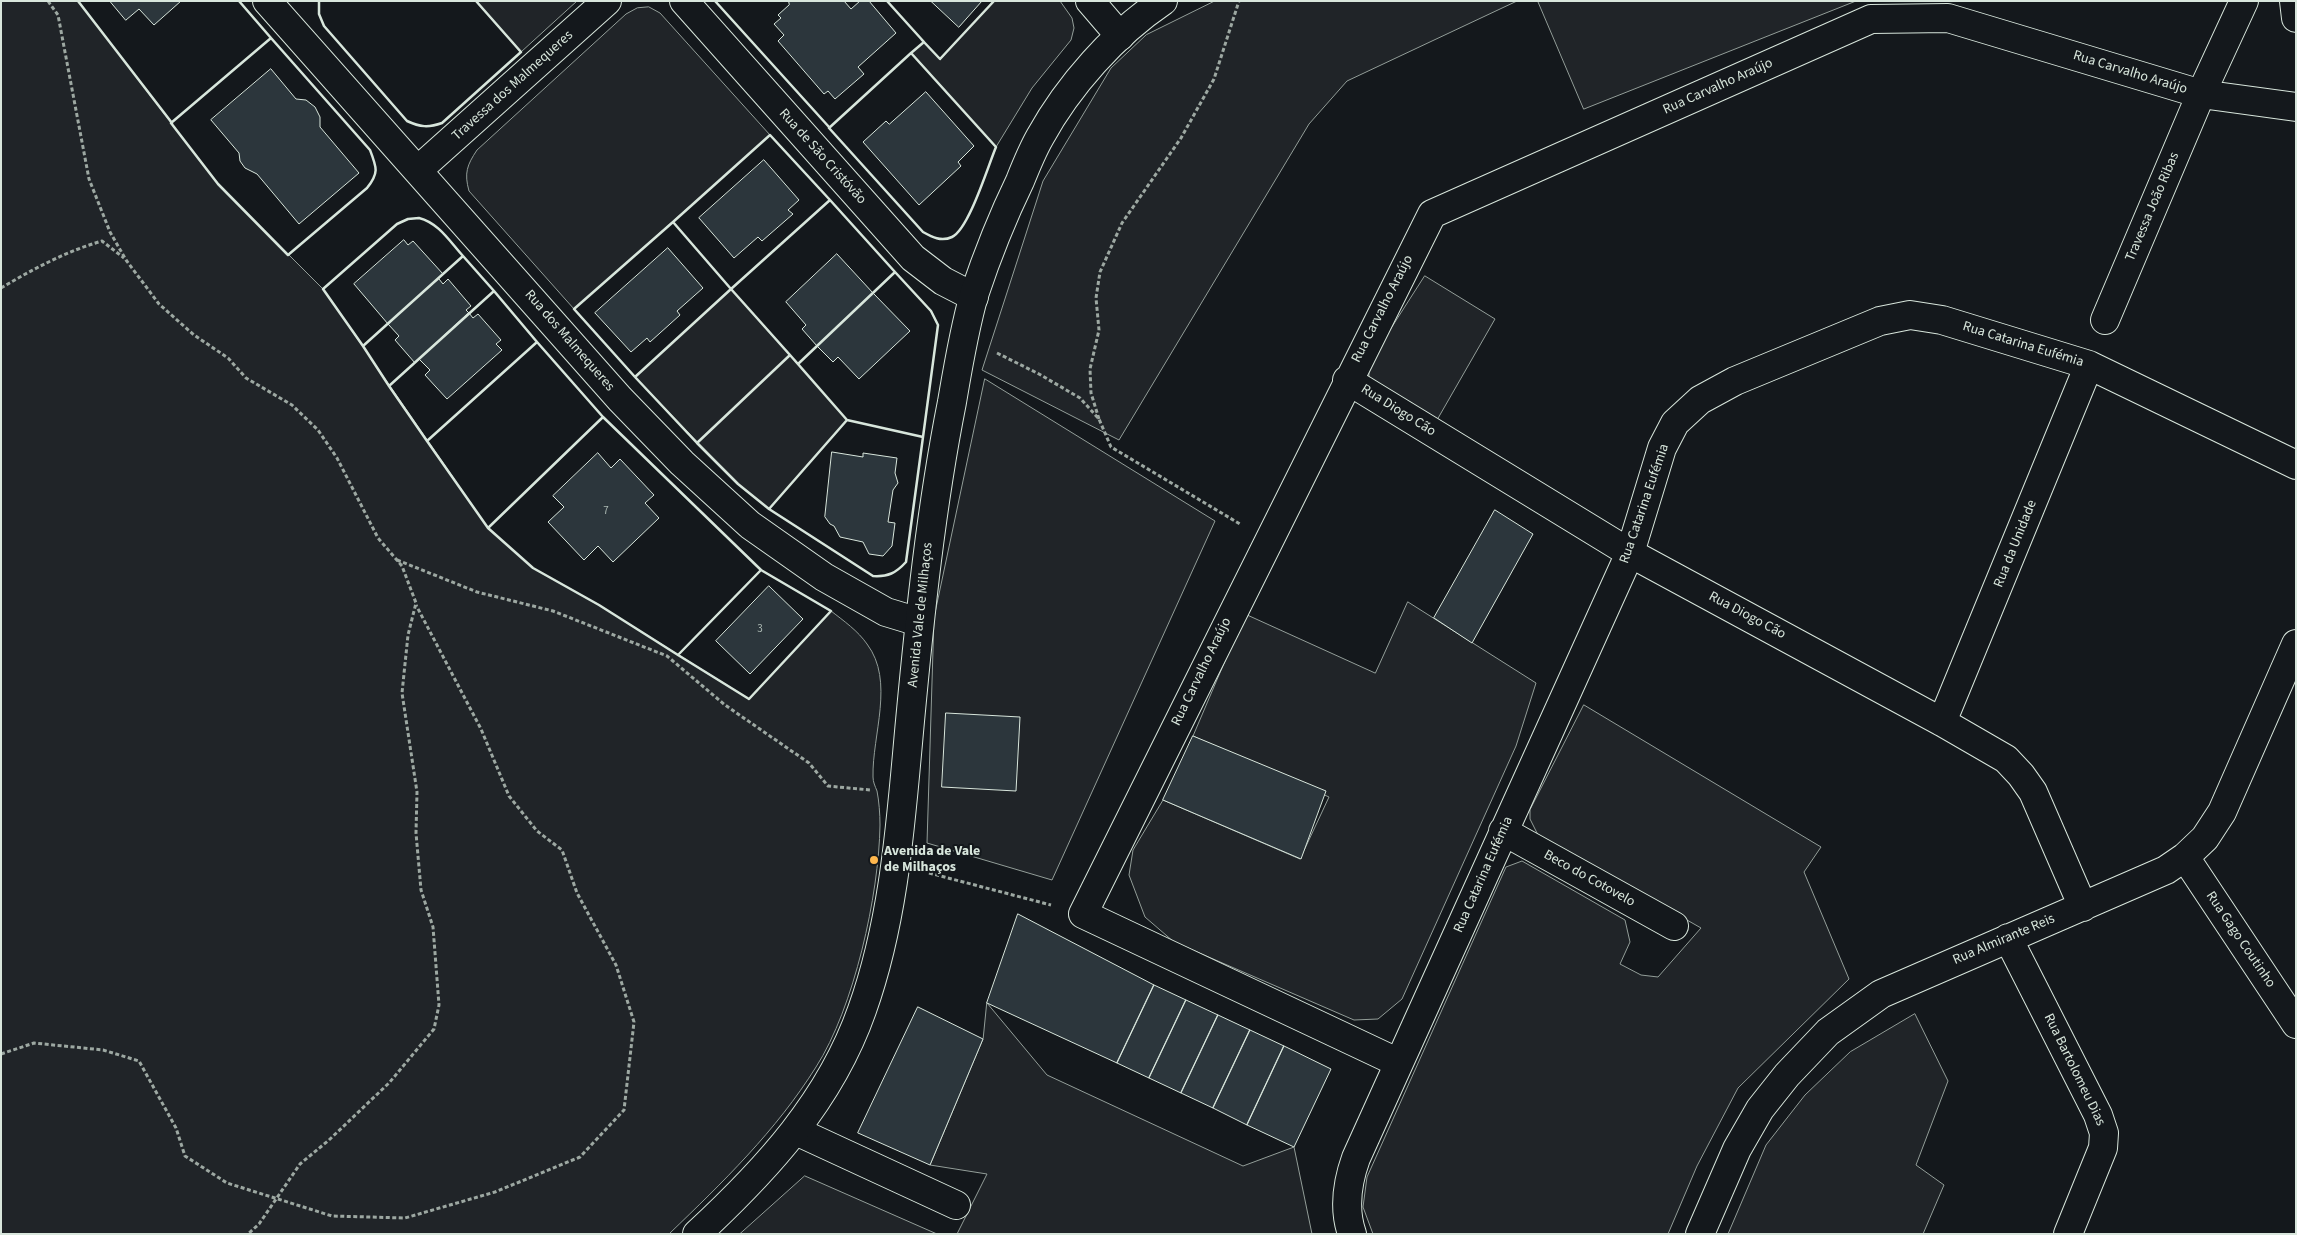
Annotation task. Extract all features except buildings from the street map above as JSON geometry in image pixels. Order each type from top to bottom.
[{"type":"street","name":"Travessa dos Malmequeres","points":[[418,170],[607,1]]},
{"type":"street","name":"Rua de São Cristóvão","points":[[684,1],[913,258],[943,282],[974,297]]},
{"type":"street","points":[[1090,1],[1120,36]]},
{"type":"street","name":"Avenida Vale de Milhaços","points":[[697,1234],[767,1165],[796,1130],[846,1049],[862,1011],[884,937],[895,864],[931,521],[963,341],[974,297],[1001,221],[1041,136],[1077,83],[1120,36],[1163,1]]},
{"type":"street","name":"Travessa João Ribas","points":[[2105,320],[2201,94],[2244,1]]},
{"type":"street","points":[[2294,1],[2296,18]]},
{"type":"street","name":"Rua dos Malmequeres","points":[[275,4],[418,170],[620,398],[682,463],[750,525],[824,577],[886,612],[919,622]]},
{"type":"street","name":"Rua Carvalho Araújo","points":[[1083,914],[1432,214],[1870,19],[1948,18],[2201,94],[2296,107]]},
{"type":"street","name":"Rua Catarina Eufémia","points":[[1352,1234],[1346,1218],[1348,1180],[1356,1158],[1630,553],[1662,448],[1675,423],[1700,400],[1735,381],[1880,321],[1910,315],[1942,320],[2089,365],[2296,465]]},
{"type":"street","name":"Rua da Unidade","points":[[1942,722],[2089,365]]},
{"type":"street","name":"Rua Diogo Cão","points":[[1348,380],[1630,553],[1942,722],[2006,759],[2033,792],[2083,907]]},
{"type":"street","name":"Rua Almirante Reis","points":[[1700,1234],[1736,1149],[1760,1109],[1787,1075],[1828,1032],[1881,994],[2008,938],[2143,882],[2185,857],[2205,838],[2222,812],[2296,644]]},
{"type":"street","name":"Beco do Cotovelo","points":[[1504,832],[1674,926]]},
{"type":"street","name":"Rua Gago Coutinho","points":[[2185,857],[2296,1024]]},
{"type":"street","points":[[1083,914],[1399,1064]]},
{"type":"street","name":"Rua Bartolomeu Dias","points":[[2008,938],[2098,1115],[2104,1133],[2103,1148],[2068,1234]]},
{"type":"street","points":[[796,1130],[956,1206]]},
{"type":"path","points":[[1,1054],[34,1043],[103,1050],[139,1061],[176,1128],[185,1156],[227,1183],[332,1216],[405,1218],[495,1192],[580,1156],[624,1110],[634,1022],[616,965],[577,893],[562,850],[537,831],[509,796],[481,729],[416,603],[402,566],[378,538],[337,458],[318,430],[292,405],[246,378],[228,358],[194,335],[160,304],[126,260],[110,232],[89,178],[58,15],[48,1]]},
{"type":"path","points":[[1239,1],[1214,79],[1181,138],[1122,223],[1100,272],[1096,298],[1099,330],[1090,368],[1091,393],[1099,419],[1111,447],[1268,540]]},
{"type":"path","points":[[1,288],[29,272],[84,246],[102,241],[126,260]]},
{"type":"path","points":[[963,341],[981,346],[1040,374],[1080,398],[1099,419]]},
{"type":"path","points":[[397,560],[477,592],[553,611],[667,656],[725,705],[809,763],[828,786],[903,792]]},
{"type":"path","points":[[248,1234],[259,1224],[300,1164],[329,1140],[389,1083],[434,1029],[439,1005],[433,927],[421,890],[416,833],[417,792],[402,693],[408,634],[416,603]]},
{"type":"path","points":[[895,864],[1083,914]]},
{"type":"shaded area","points":[[1,1],[78,1],[218,184],[323,289],[488,528],[533,568],[599,605],[749,699],[831,611],[851,626],[867,644],[880,674],[881,691],[873,777],[880,812],[879,853],[869,917],[853,983],[830,1043],[784,1113],[729,1175],[669,1234],[1,1234]]},
{"type":"shaded area","points":[[476,1],[577,1],[521,52]]},
{"type":"shaded area","points":[[994,1],[1060,1],[1072,18],[1074,28],[1071,40],[1032,88],[996,147],[911,53],[924,42],[940,59]]},
{"type":"shaded area","points":[[1215,1],[1517,1],[1347,81],[1309,124],[1119,440],[982,370],[1043,181],[1111,68],[1146,35]]},
{"type":"shaded area","points":[[1538,1],[1856,1],[1584,109]]},
{"type":"shaded area","points":[[649,7],[660,13],[770,135],[574,309],[469,191],[467,169],[477,150],[626,14],[637,8]]},
{"type":"shaded area","points":[[1425,276],[1495,319],[1437,420],[1369,382],[1369,363]]},
{"type":"shaded area","points":[[731,289],[847,420],[769,509],[738,484],[635,377]]},
{"type":"shaded area","points":[[985,379],[1215,521],[1052,880],[927,843],[934,618]]},
{"type":"shaded area","points":[[1408,602],[1536,683],[1516,746],[1402,999],[1378,1019],[1354,1020],[1174,942],[1145,917],[1129,875],[1133,850],[1163,800],[1300,859],[1329,797],[1193,736],[1245,614],[1375,673]]},
{"type":"shaded area","points":[[1584,705],[1821,847],[1804,872],[1849,979],[1738,1088],[1697,1166],[1668,1234],[1373,1234],[1363,1207],[1367,1177],[1506,867],[1522,861],[1625,920],[1630,942],[1620,964],[1641,975],[1658,977],[1701,928],[1538,835],[1530,819],[1530,810]]},
{"type":"shaded area","points":[[987,1003],[1047,1075],[1243,1166],[1294,1147],[1312,1234],[957,1234],[987,1174],[930,1165],[983,1039]]},
{"type":"shaded area","points":[[1915,1014],[1948,1081],[1916,1165],[1944,1185],[1923,1234],[1728,1234],[1766,1145],[1805,1095],[1850,1052]]},
{"type":"shaded area","points":[[805,1176],[937,1234],[740,1234]]},
{"type":"wall","points":[[78,1],[172,123]]},
{"type":"wall","points":[[239,1],[271,38]]},
{"type":"wall","points":[[319,1],[319,14],[324,26],[407,121],[420,126],[432,126],[442,123],[521,52],[476,1]]},
{"type":"wall","points":[[715,1],[829,127]]},
{"type":"wall","points":[[887,1],[924,42],[911,53]]},
{"type":"wall","points":[[922,40],[940,59],[994,1]]},
{"type":"wall","points":[[271,38],[370,150],[376,170],[374,178],[367,188],[288,255],[218,184],[171,123],[271,38]]},
{"type":"wall","points":[[911,53],[996,147],[965,222],[952,237],[944,239],[930,236],[923,232],[829,128],[911,53]]},
{"type":"wall","points":[[770,135],[830,200],[731,289],[673,222],[770,135]]},
{"type":"wall","points":[[830,200],[895,272],[798,364],[731,289],[830,200]]},
{"type":"wall","points":[[419,218],[426,220],[438,229],[463,256],[363,346],[323,289],[397,224],[408,219],[419,218]]},
{"type":"wall","points":[[673,222],[731,289],[635,377],[574,309],[673,222]]},
{"type":"wall","points":[[463,256],[494,291],[389,386],[363,346],[463,256]]},
{"type":"wall","points":[[895,272],[931,311],[938,325],[923,437],[847,420],[798,364],[895,272]]},
{"type":"wall","points":[[731,289],[790,355],[697,443],[635,377],[731,289]]},
{"type":"wall","points":[[494,291],[537,342],[427,441],[389,386],[494,291]]},
{"type":"wall","points":[[537,342],[603,417],[488,528],[427,441],[537,342]]},
{"type":"wall","points":[[790,355],[847,420],[769,509],[738,484],[697,443],[790,355]]},
{"type":"wall","points":[[603,417],[761,570],[678,655],[599,605],[533,568],[488,528],[603,417]]},
{"type":"wall","points":[[847,420],[923,437],[906,562],[895,572],[883,576],[873,576],[769,509],[847,420]]},
{"type":"wall","points":[[761,570],[831,611],[749,699],[678,655],[761,570]]},
{"type":"place","name":"Avenida de Vale de Milhaços","points":[[874,860]]}]
